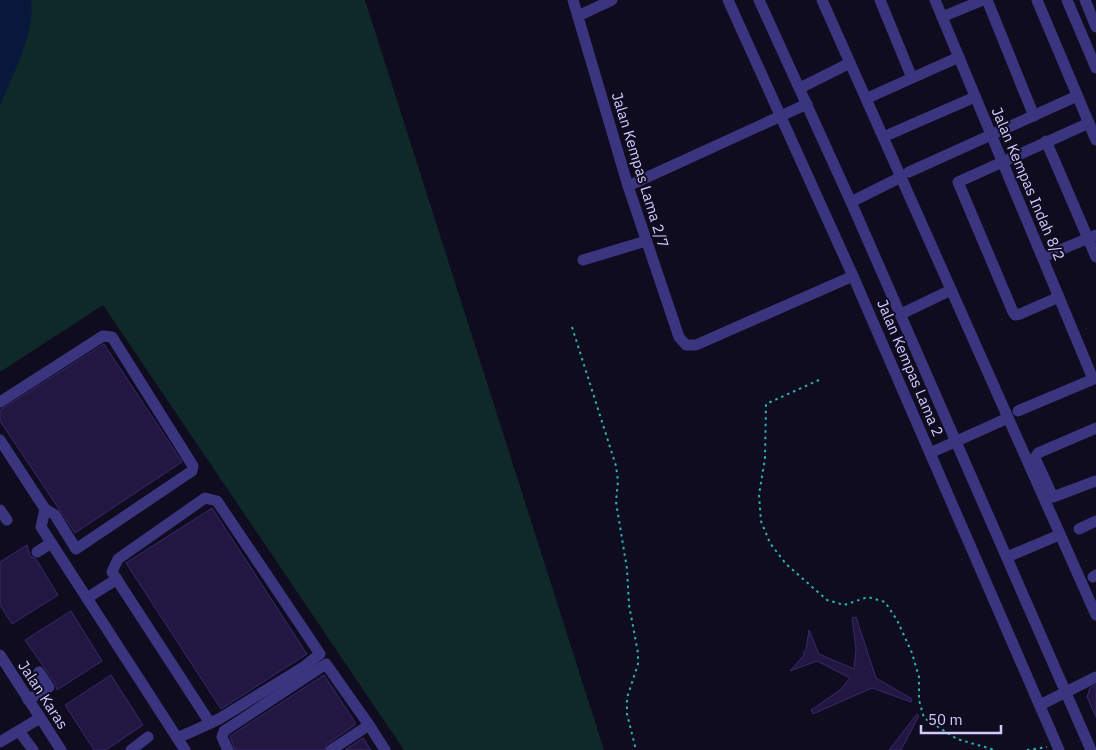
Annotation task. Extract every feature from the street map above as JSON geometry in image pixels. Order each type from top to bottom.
[{"type":"street","name":"Jalan Kempas Lama 2/7","points":[[573,0],[646,241],[675,328],[679,338],[686,345],[696,345],[853,276]]},
{"type":"street","points":[[578,16],[612,0]]},
{"type":"street","name":"Jalan Kempas Lama 2","points":[[728,0],[853,276],[1058,747]]},
{"type":"street","points":[[759,0],[901,314],[1067,691],[1091,750]]},
{"type":"street","points":[[822,0],[850,63],[905,175],[951,290],[1096,615]]},
{"type":"street","points":[[880,0],[912,78]]},
{"type":"street","name":"Jalan Kempas Indah 8/2","points":[[935,0],[1059,297],[1095,378]]},
{"type":"street","points":[[942,17],[983,0]]},
{"type":"street","points":[[987,0],[1034,116]]},
{"type":"street","points":[[1037,0],[1096,140]]},
{"type":"street","points":[[1067,0],[1096,68]]},
{"type":"street","points":[[1085,0],[1096,26]]},
{"type":"street","points":[[872,96],[959,57]]},
{"type":"street","points":[[800,88],[850,63]]},
{"type":"street","points":[[851,202],[905,175],[1078,96]]},
{"type":"street","points":[[890,134],[975,97]]},
{"type":"street","points":[[628,186],[807,104]]},
{"type":"street","points":[[1059,297],[1020,314],[1015,315],[1012,312],[958,182],[1002,160],[1089,123]]},
{"type":"street","points":[[1046,141],[1092,237],[1096,257]]},
{"type":"street","points":[[1043,257],[1092,237]]},
{"type":"street","points":[[582,260],[646,241]]},
{"type":"street","points":[[901,314],[951,290]]},
{"type":"street","points":[[0,402],[103,336],[112,337],[193,466],[192,471],[62,559]]},
{"type":"street","points":[[1018,411],[1095,378]]},
{"type":"street","points":[[930,453],[1008,418]]},
{"type":"street","points":[[1096,428],[1036,456],[1051,495],[1057,497],[1096,481]]},
{"type":"street","points":[[0,440],[45,509],[55,515],[76,549]]},
{"type":"street","points":[[210,723],[112,572],[118,559],[205,498],[217,501],[385,750]]},
{"type":"street","points":[[45,509],[41,527],[185,750]]},
{"type":"street","points":[[1078,529],[1096,521]]},
{"type":"street","points":[[1007,557],[1059,535]]},
{"type":"street","points":[[37,552],[52,543]]},
{"type":"street","points":[[86,598],[117,580]]},
{"type":"street","name":"Jalan Karas","points":[[0,656],[61,750]]},
{"type":"street","points":[[177,738],[210,723],[302,668],[323,659]]},
{"type":"street","points":[[228,750],[222,737],[224,731],[323,659]]},
{"type":"street","points":[[28,700],[49,687],[39,672]]},
{"type":"street","points":[[1040,705],[1096,677]]},
{"type":"street","points":[[0,742],[40,718]]},
{"type":"street","points":[[331,750],[369,725]]},
{"type":"street","points":[[19,731],[33,750]]},
{"type":"street","points":[[131,750],[148,737]]},
{"type":"path","points":[[572,327],[616,466],[618,481],[616,502],[626,569],[628,605],[638,653],[638,664],[627,698],[627,714],[636,750]]},
{"type":"path","points":[[820,380],[766,404],[765,458],[759,495],[761,521],[770,543],[786,564],[827,600],[844,605],[868,597],[886,602],[897,620],[912,653],[919,677],[919,700],[924,718],[957,740],[994,750]]},
{"type":"path","points":[[1027,750],[1058,747]]},
{"type":"green space","points":[[0,0],[365,0],[604,750],[404,750],[103,305],[0,372]]},
{"type":"water","points":[[0,0],[31,0],[32,13],[27,40],[0,106]]},
{"type":"building","points":[[104,344],[182,462],[75,533],[0,421],[0,410]]},
{"type":"building","points":[[212,508],[307,654],[221,709],[126,563]]},
{"type":"building","points":[[27,545],[30,556],[36,559],[58,595],[12,624],[0,605],[0,562]]},
{"type":"building","points":[[71,611],[102,661],[57,690],[55,683],[25,640]]},
{"type":"building","points":[[856,617],[876,678],[912,699],[911,702],[872,688],[813,714],[811,710],[840,690],[850,678],[817,661],[790,671],[805,654],[803,653],[806,649],[809,630],[819,654],[854,669],[856,649],[852,618]]},
{"type":"building","points":[[111,675],[143,725],[106,750],[94,750],[65,705]]},
{"type":"building","points":[[324,675],[355,722],[355,725],[327,744],[324,750],[235,750],[230,736]]},
{"type":"building","points":[[1096,685],[1096,717],[1087,697],[1090,688]]},
{"type":"building","points":[[917,714],[919,716],[901,750],[889,750]]},
{"type":"building","points":[[363,738],[371,750],[345,750]]}]
